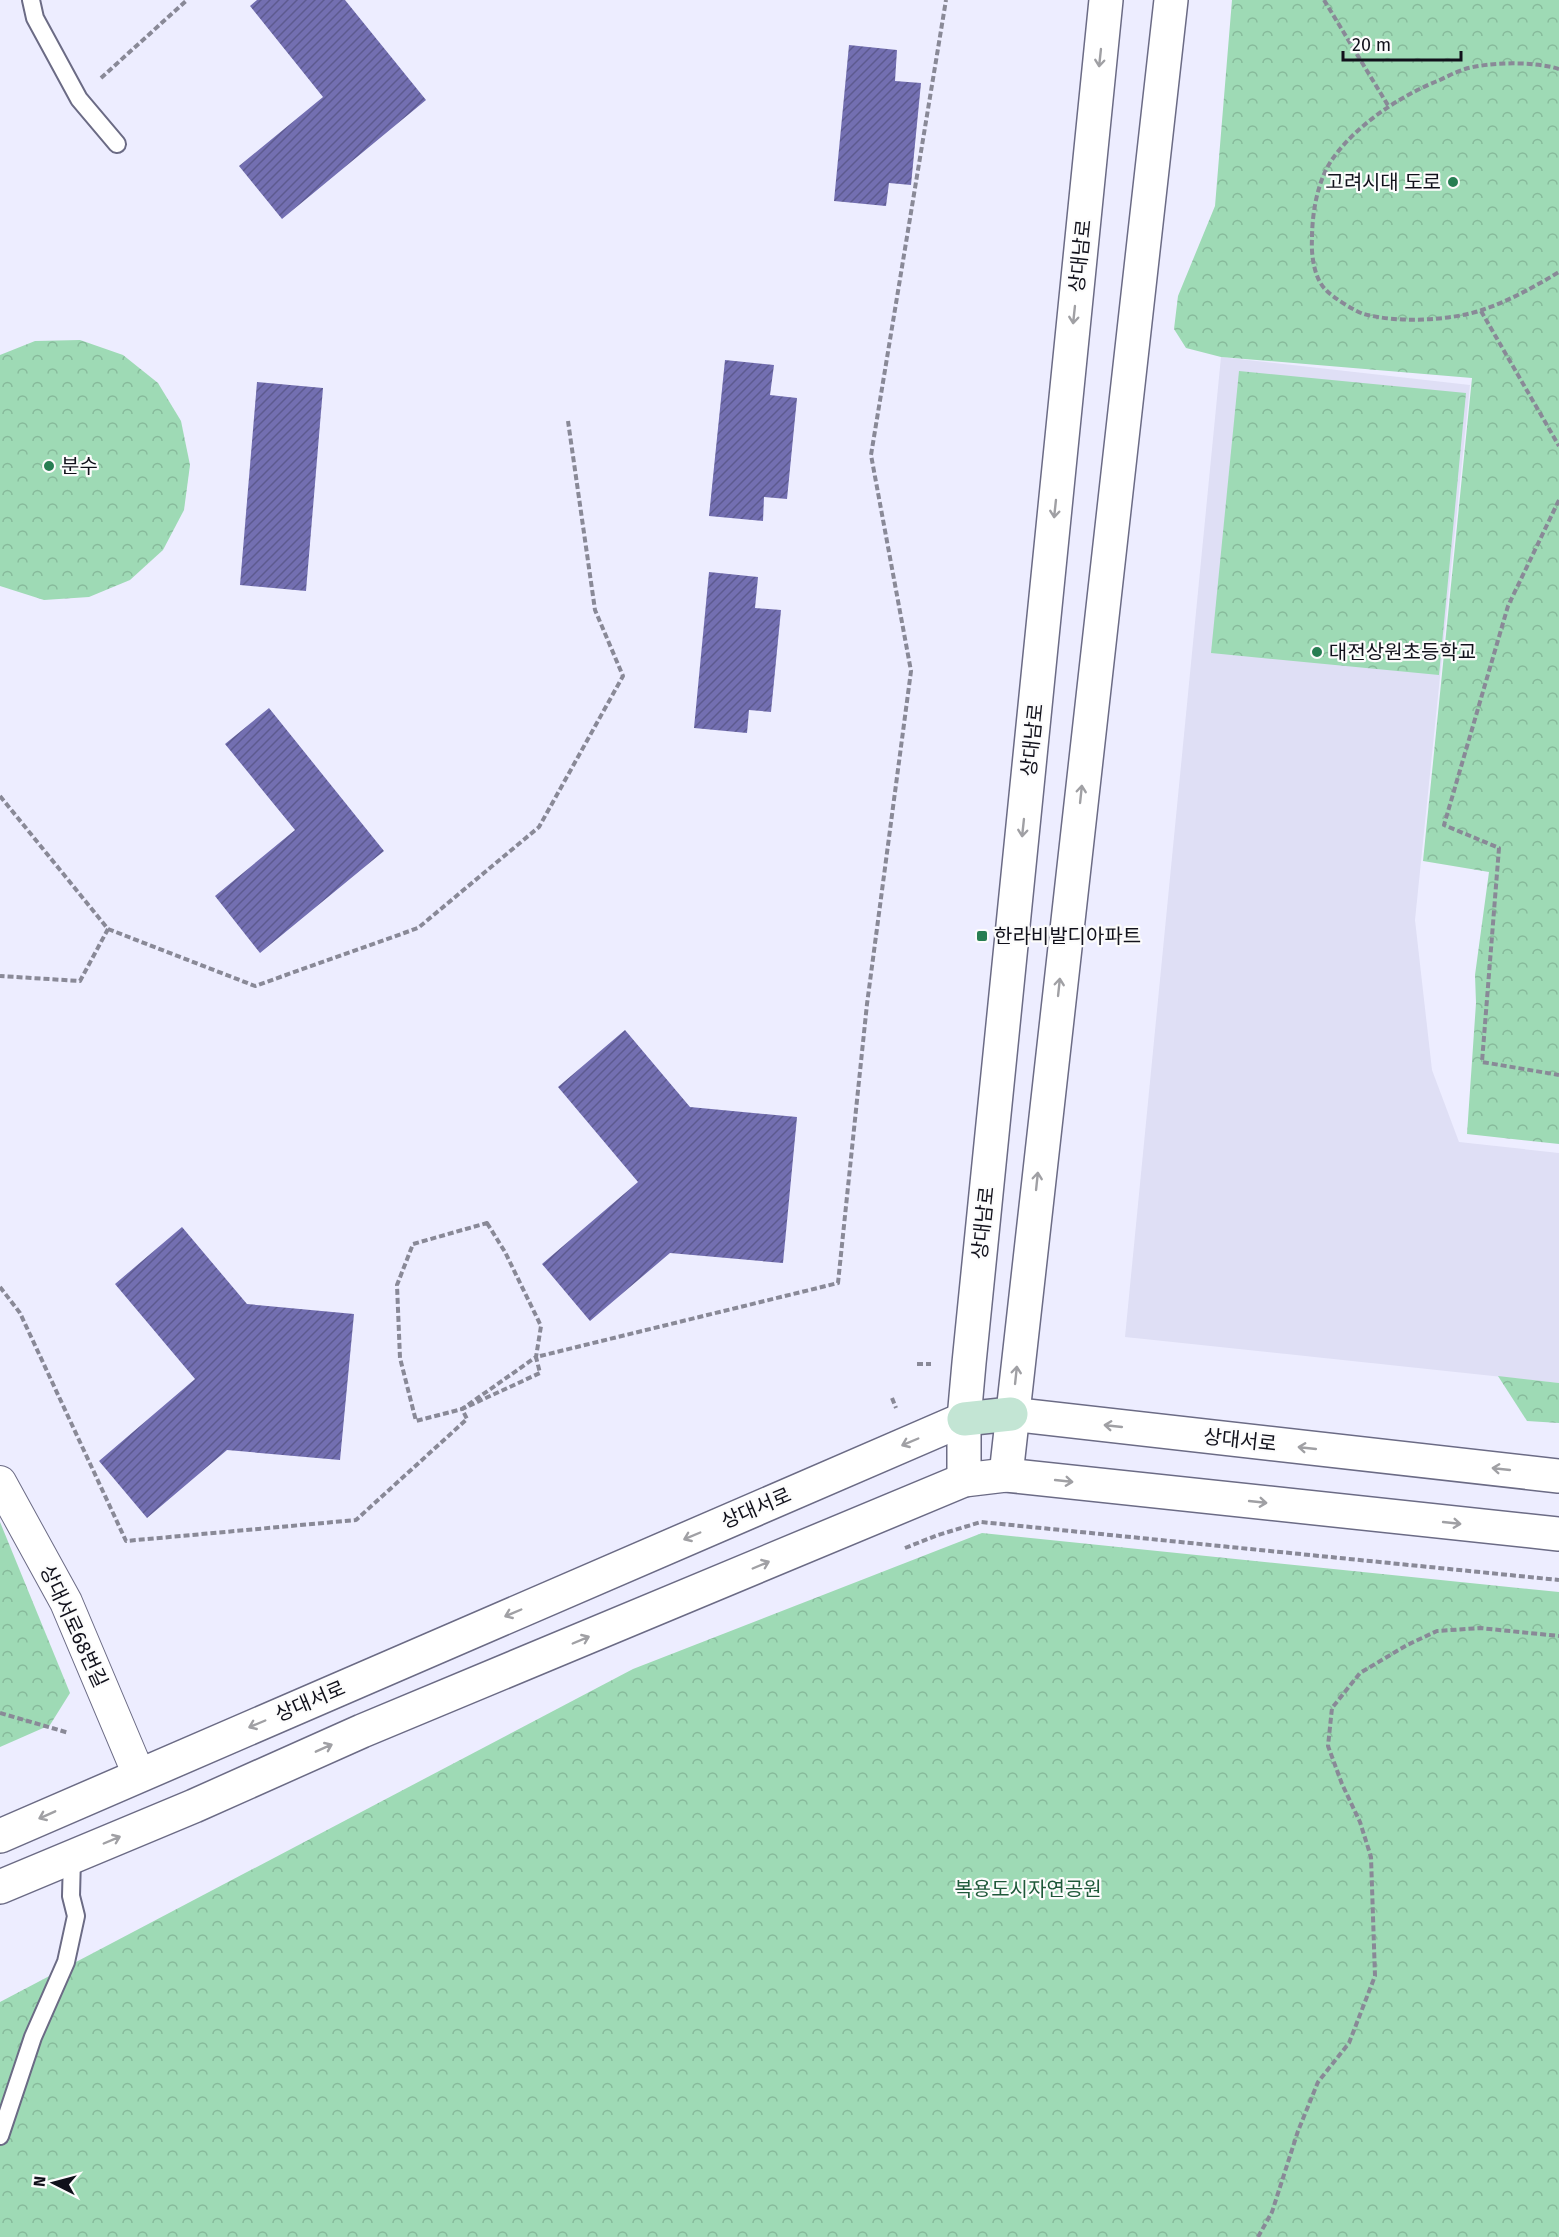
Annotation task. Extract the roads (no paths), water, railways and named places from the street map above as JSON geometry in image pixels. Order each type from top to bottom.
[{"type":"main road","name":"상대서로","points":[[964,1419],[1011,1414]]},
{"type":"street","name":"상대남로","points":[[964,1480],[964,1419],[1106,0]]},
{"type":"street","points":[[1006,1475],[1011,1414],[1171,0]]},
{"type":"street","name":"상대서로","points":[[1011,1414],[1559,1476]]},
{"type":"street","name":"상대서로","points":[[0,1836],[964,1419]]},
{"type":"street","points":[[0,1887],[194,1806],[373,1727],[964,1480],[1006,1475],[1559,1534]]},
{"type":"street","name":"상대서로68번길","points":[[0,1482],[66,1602],[139,1774]]},
{"type":"lane","points":[[31,0],[35,18],[79,99],[117,144]]},
{"type":"lane","points":[[0,2136],[33,2037],[66,1962],[76,1916],[71,1896],[72,1857]]},
{"type":"place","name":"고려시대 도로","points":[[1453,182]]},
{"type":"place","name":"분수","points":[[49,466]]},
{"type":"place","name":"대전상원초등학교","points":[[1317,652]]},
{"type":"place","name":"한라비발디아파트","points":[[982,936]]},
{"type":"park label","name":"복용도시자연공원","points":[[1028,1889]]}]
